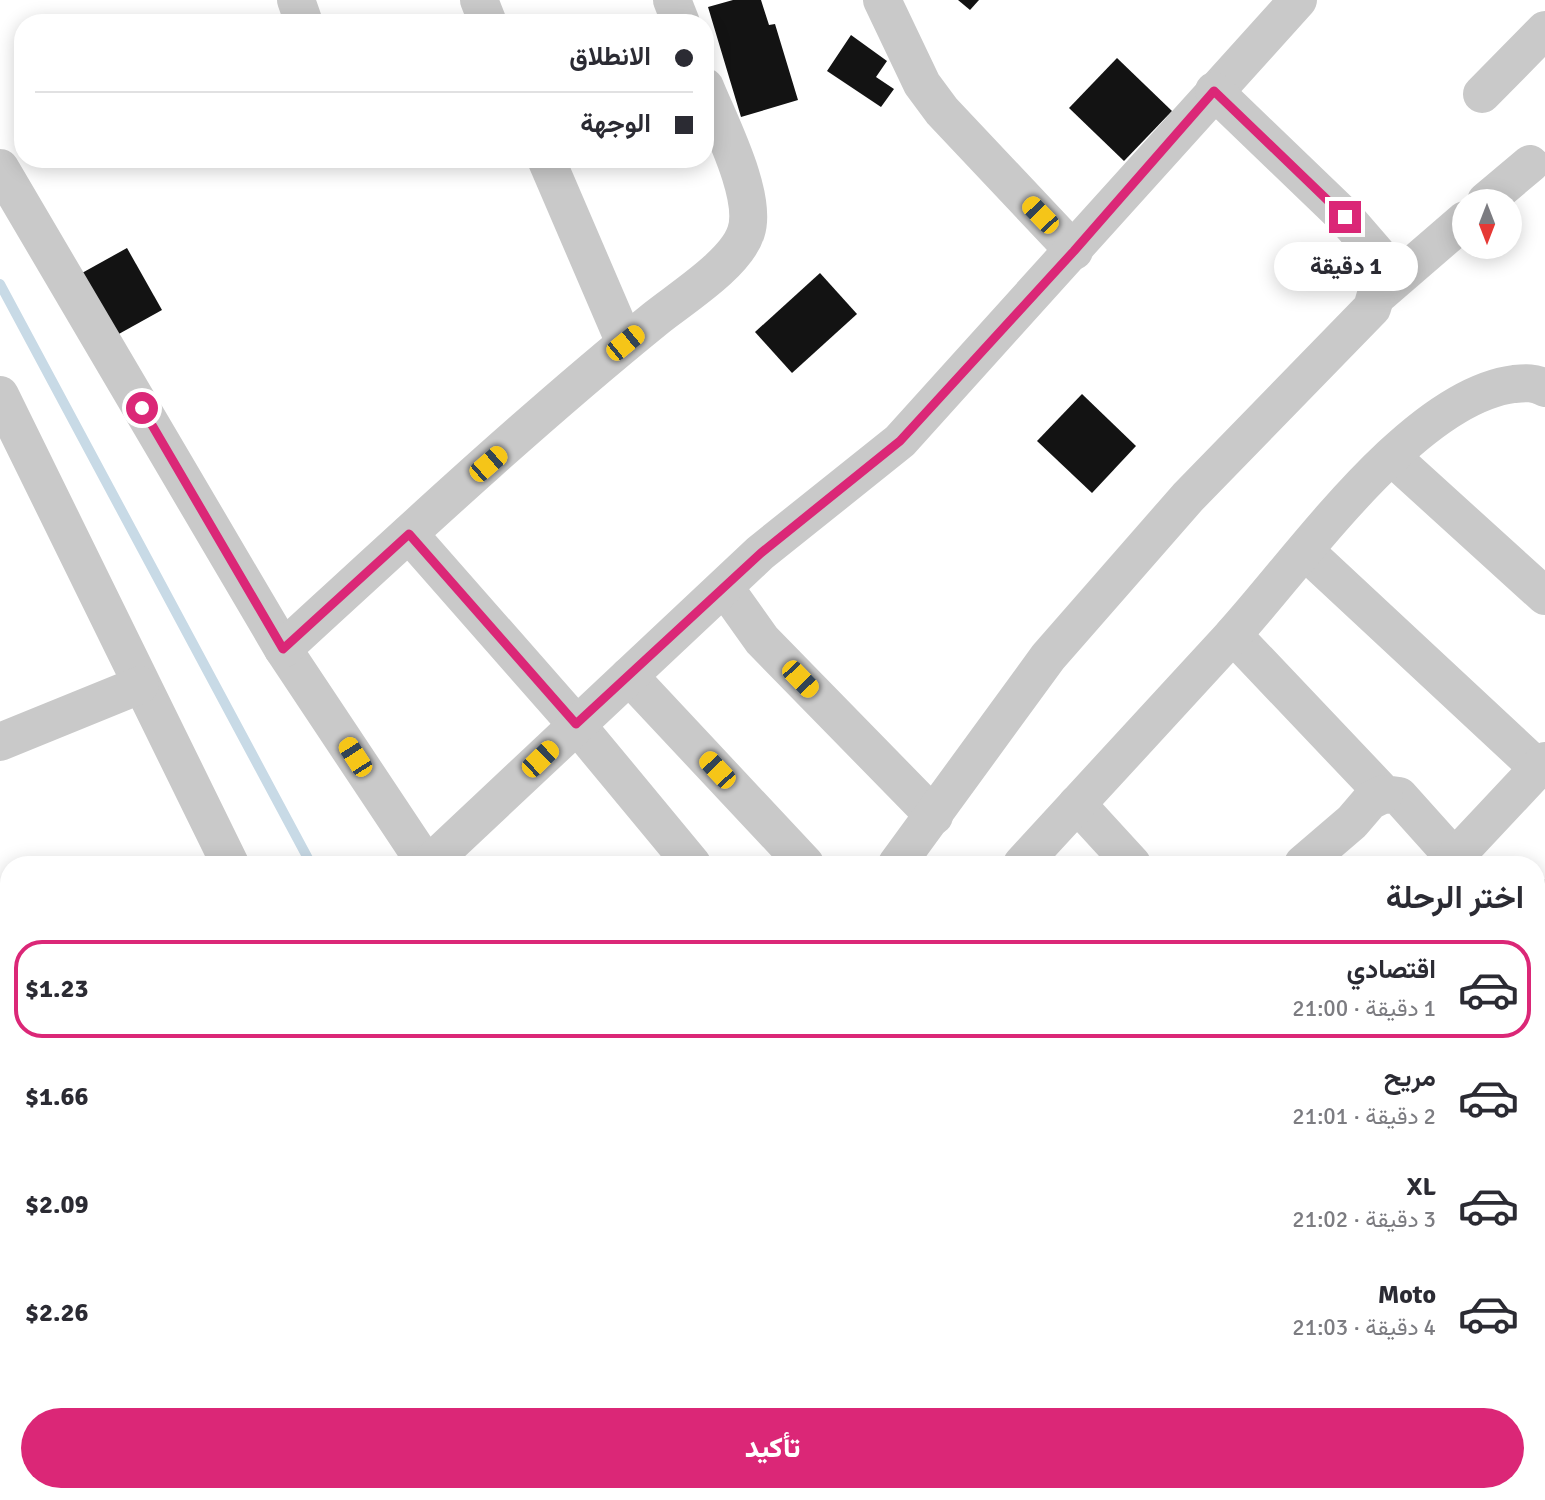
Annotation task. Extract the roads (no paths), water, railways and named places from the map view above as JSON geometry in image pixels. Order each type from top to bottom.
[{"type":"street","points":[[882,0],[922,84],[942,111],[1074,251]]},
{"type":"street","points":[[436,856],[761,553],[900,441],[1298,0]]},
{"type":"street","points":[[1482,94],[1545,30]]},
{"type":"street","points":[[903,856],[1048,657],[1188,497],[1373,308],[1378,295],[1380,267],[1377,254],[1345,217],[1214,91]]},
{"type":"street","points":[[283,649],[625,343],[727,260],[741,243],[747,230],[745,192],[714,111]]},
{"type":"street","points":[[1500,189],[1530,164]]},
{"type":"street","points":[[0,168],[283,649],[423,856]]},
{"type":"street","points":[[550,168],[625,343]]},
{"type":"street","points":[[1378,295],[1452,231]]},
{"type":"street","points":[[1029,856],[1233,635],[1355,491],[1392,457],[1461,402],[1497,387],[1539,380]]},
{"type":"street","points":[[0,395],[226,856]]},
{"type":"street","points":[[1392,457],[1545,596]]},
{"type":"street","points":[[409,534],[576,724],[685,856]]},
{"type":"street","points":[[1305,551],[1541,764],[1461,856]]},
{"type":"street","points":[[725,588],[762,640],[934,816]]},
{"type":"street","points":[[1233,635],[1384,793],[1399,796],[1453,856]]},
{"type":"street","points":[[629,676],[798,856]]},
{"type":"street","points":[[0,743],[140,685]]},
{"type":"street","points":[[1312,856],[1352,822],[1370,801],[1384,793]]},
{"type":"street","points":[[1077,804],[1125,856]]},
{"type":"waterway","points":[[0,284],[307,856]]}]
